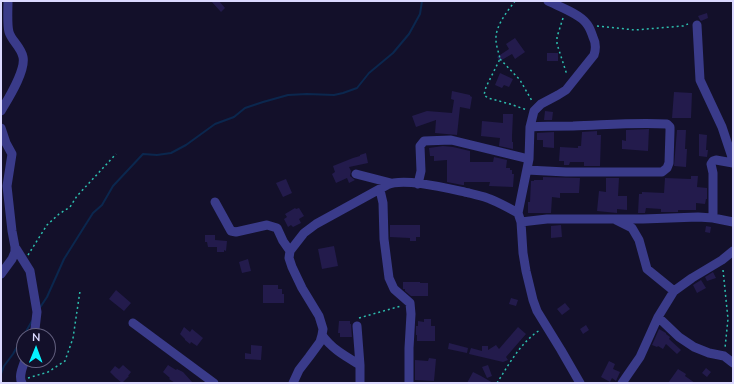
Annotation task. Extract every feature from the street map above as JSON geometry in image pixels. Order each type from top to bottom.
[{"type":"street","points":[[1,111],[12,92],[24,63],[19,46],[9,34],[8,1]]},
{"type":"street","points":[[548,1],[582,19],[587,24],[594,39],[596,50],[594,55],[571,85],[562,93],[541,104],[533,112],[520,218],[523,253],[528,284],[533,300],[537,311],[580,383]]},
{"type":"street","points":[[696,25],[700,80],[722,127],[733,162],[716,160],[711,164],[713,173],[713,218]]},
{"type":"street","points":[[527,170],[566,172],[662,172],[667,168],[669,163],[670,127],[667,124],[645,123],[530,127]]},
{"type":"street","points":[[1,128],[6,144],[12,154],[7,186],[15,247],[15,252],[12,259],[1,274]]},
{"type":"street","points":[[418,184],[421,171],[420,146],[424,141],[451,140],[528,159]]},
{"type":"street","points":[[356,174],[391,183],[400,182],[430,185],[489,198],[504,205],[520,218],[643,219],[698,217],[733,222]]},
{"type":"street","points":[[293,383],[299,370],[315,349],[322,335],[322,325],[292,268],[289,258],[290,251],[304,233],[310,228],[391,183]]},
{"type":"street","points":[[380,190],[383,203],[384,239],[389,278],[394,289],[410,303],[409,383]]},
{"type":"street","points":[[215,202],[231,231],[236,232],[267,225],[277,228],[290,251]]},
{"type":"street","points":[[614,219],[632,228],[639,240],[647,268],[674,291]]},
{"type":"street","points":[[15,247],[30,271],[38,312],[35,328]]},
{"type":"street","points":[[622,383],[640,357],[658,317],[674,291],[722,260],[733,251]]},
{"type":"street","points":[[658,317],[679,337],[694,348],[724,356],[733,363]]},
{"type":"street","points":[[133,323],[214,383]]},
{"type":"street","points":[[357,326],[360,383]]},
{"type":"street","points":[[322,335],[328,343],[360,364]]},
{"type":"street","points":[[21,381],[22,368]]},
{"type":"path","points":[[500,58],[486,87],[484,95],[488,98],[533,112],[532,99],[520,80],[500,58],[496,40],[499,24],[515,1]]},
{"type":"path","points":[[566,10],[557,37],[557,44],[571,85]]},
{"type":"path","points":[[587,24],[635,30],[683,26],[690,24],[696,25]]},
{"type":"path","points":[[24,261],[47,225],[59,214],[70,207],[77,196],[116,154]]},
{"type":"path","points":[[722,260],[728,319],[724,356]]},
{"type":"path","points":[[21,381],[48,372],[65,361],[73,338],[80,290]]},
{"type":"path","points":[[357,326],[359,317],[410,303]]},
{"type":"path","points":[[497,383],[516,353],[528,338],[547,326]]},
{"type":"building","points":[[211,1],[219,1],[225,8],[221,12]]},
{"type":"building","points":[[707,13],[708,18],[701,21],[698,16]]},
{"type":"building","points":[[515,38],[525,52],[515,59],[512,54],[500,61],[497,57],[509,49],[506,44]]},
{"type":"building","points":[[547,53],[558,53],[558,61],[547,61]]},
{"type":"building","points":[[500,73],[513,79],[509,87],[504,85],[502,88],[495,85]]},
{"type":"building","points":[[452,91],[470,95],[472,97],[470,109],[460,107],[457,135],[435,133],[436,120],[416,127],[412,116],[427,111],[452,113],[454,100],[451,99]]},
{"type":"building","points":[[674,92],[692,93],[691,118],[672,118]]},
{"type":"building","points":[[545,111],[553,112],[552,120],[544,120]]},
{"type":"building","points":[[503,114],[513,114],[513,149],[499,146],[500,138],[481,136],[482,121],[503,123]]},
{"type":"building","points":[[649,129],[648,151],[622,149],[622,140],[626,141],[626,130]]},
{"type":"building","points":[[677,130],[686,130],[686,167],[674,166]]},
{"type":"building","points":[[597,131],[597,135],[601,135],[600,166],[584,166],[584,162],[570,162],[569,165],[564,165],[564,161],[559,161],[560,147],[578,148],[578,146],[581,146],[582,132]]},
{"type":"building","points":[[554,132],[554,148],[543,147],[543,140],[537,140],[537,133]]},
{"type":"building","points":[[699,134],[707,135],[707,157],[699,156]]},
{"type":"building","points":[[443,146],[470,151],[470,162],[493,162],[494,157],[507,160],[506,168],[510,168],[510,170],[512,170],[512,174],[514,174],[513,187],[489,186],[490,182],[464,182],[464,185],[462,185],[447,182],[447,160],[434,161],[434,156],[430,156],[429,148]]},
{"type":"building","points":[[366,153],[368,163],[349,167],[351,171],[350,176],[355,180],[349,183],[347,178],[336,183],[332,174],[335,172],[333,166]]},
{"type":"building","points":[[691,176],[698,176],[697,187],[707,188],[707,199],[705,204],[696,203],[696,210],[661,212],[661,209],[646,208],[645,213],[638,213],[639,194],[642,194],[642,192],[664,193],[665,178],[691,179]]},
{"type":"building","points":[[543,177],[580,178],[579,193],[560,193],[560,198],[552,197],[551,213],[528,213],[531,181],[543,180]]},
{"type":"building","points":[[606,178],[619,178],[618,196],[627,196],[627,210],[617,209],[617,213],[597,211],[599,191],[606,192]]},
{"type":"building","points":[[286,179],[292,193],[283,197],[276,183]]},
{"type":"building","points":[[295,208],[299,208],[304,216],[299,219],[301,223],[293,227],[291,225],[288,227],[284,219],[287,217],[285,214]]},
{"type":"building","points":[[390,225],[420,225],[420,237],[416,237],[416,241],[410,241],[410,238],[390,237]]},
{"type":"building","points":[[561,225],[562,237],[551,238],[551,226]]},
{"type":"building","points":[[706,226],[711,227],[710,233],[705,232]]},
{"type":"building","points":[[205,235],[215,235],[215,240],[227,241],[226,251],[224,250],[224,252],[217,252],[217,247],[208,247],[207,242],[205,242]]},
{"type":"building","points":[[334,246],[338,266],[322,269],[318,249]]},
{"type":"building","points":[[248,259],[251,271],[242,273],[239,262]]},
{"type":"building","points":[[713,272],[716,278],[707,281],[705,277]]},
{"type":"building","points":[[701,280],[706,288],[697,293],[693,285]]},
{"type":"building","points":[[403,282],[428,283],[428,296],[411,296],[405,291],[405,289],[403,289]]},
{"type":"building","points":[[263,285],[278,285],[278,289],[282,289],[282,294],[284,294],[284,303],[263,303]]},
{"type":"building","points":[[116,290],[131,303],[124,311],[109,299]]},
{"type":"building","points":[[511,298],[518,300],[516,306],[509,304]]},
{"type":"building","points":[[565,303],[570,309],[562,315],[557,309]]},
{"type":"building","points":[[424,319],[431,319],[431,326],[435,326],[435,341],[417,341],[416,326],[418,326],[418,321],[424,322]]},
{"type":"building","points":[[339,321],[350,321],[352,337],[340,337],[340,333],[338,333]]},
{"type":"building","points":[[586,325],[589,330],[583,334],[580,329]]},
{"type":"building","points":[[184,327],[190,332],[192,329],[203,338],[197,346],[191,342],[190,344],[180,334]]},
{"type":"building","points":[[518,327],[526,334],[506,357],[508,360],[503,362],[469,354],[471,348],[482,351],[482,346],[488,346],[488,350],[496,345],[499,349]]},
{"type":"building","points":[[659,329],[666,333],[670,337],[669,339],[681,350],[677,354],[666,344],[663,349],[652,345]]},
{"type":"building","points":[[449,343],[468,348],[467,353],[448,349]]},
{"type":"building","points":[[251,345],[262,346],[261,360],[245,359],[245,353],[251,354]]},
{"type":"building","points":[[429,358],[436,359],[434,381],[415,380],[415,360],[428,361]]},
{"type":"building","points":[[609,361],[615,364],[613,369],[620,372],[616,381],[612,378],[610,382],[601,377]]},
{"type":"building","points":[[123,365],[131,372],[122,383],[110,372],[115,366],[119,369]]},
{"type":"building","points":[[168,365],[183,372],[193,383],[175,383],[169,379],[170,378],[163,372]]},
{"type":"building","points":[[488,365],[492,376],[487,378],[482,367]]},
{"type":"building","points":[[706,368],[711,372],[707,377],[702,373]]},
{"type":"building","points":[[678,369],[686,374],[685,376],[695,383],[668,383]]},
{"type":"building","points":[[473,372],[481,376],[493,383],[467,383]]},
{"type":"waterway","points":[[39,309],[47,297],[64,259],[93,213],[102,205],[113,186],[143,154],[157,155],[171,153],[186,145],[215,124],[234,117],[245,108],[263,102],[288,95],[334,95],[357,88],[369,73],[393,53],[409,34],[420,14],[422,1]]},
{"type":"waterway","points":[[1,374],[4,366],[13,354],[32,321]]}]
